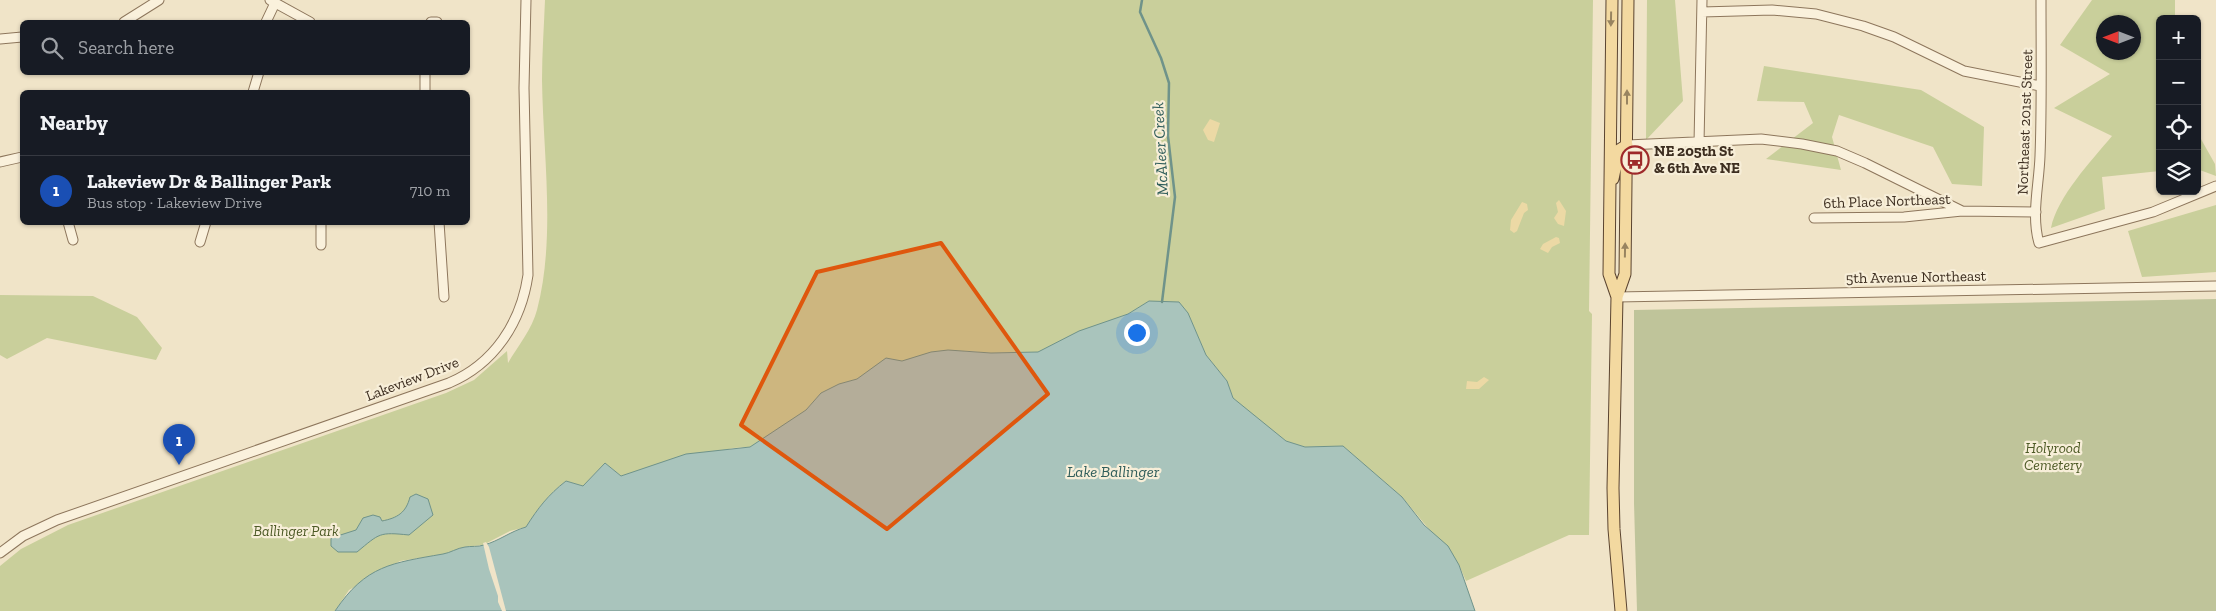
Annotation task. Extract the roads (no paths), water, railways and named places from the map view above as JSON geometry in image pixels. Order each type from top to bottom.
[{"type":"main road","points":[[1612,0],[1609,274],[1617,297]]},
{"type":"main road","points":[[1621,611],[1614,529],[1613,488],[1617,297],[1625,274],[1628,0]]},
{"type":"main road","points":[[1610,122],[1620,141],[1627,145]]},
{"type":"main road","points":[[1610,188],[1618,164],[1618,155],[1627,145]]},
{"type":"street","points":[[127,20],[159,0]]},
{"type":"street","name":"Lakeview Drive","points":[[0,553],[23,536],[57,520],[449,383],[489,357],[516,320],[524,298],[528,275],[524,88],[526,0]]},
{"type":"street","points":[[1699,143],[1702,0]]},
{"type":"street","name":"Northeast 201st Street","points":[[2041,0],[2040,157],[2036,212],[2036,231],[2039,243],[2153,212],[2216,186]]},
{"type":"street","points":[[267,20],[272,1],[306,20]]},
{"type":"street","points":[[1702,12],[1772,10],[1816,14],[1863,26],[1894,37],[1964,71],[2040,86]]},
{"type":"street","points":[[0,39],[20,38]]},
{"type":"street","points":[[254,90],[258,75]]},
{"type":"street","points":[[425,75],[425,90]]},
{"type":"street","points":[[1627,145],[1761,139],[1802,144],[1837,152],[1865,163],[1962,211]]},
{"type":"street","points":[[0,162],[20,157]]},
{"type":"street","name":"6th Place Northeast","points":[[1814,218],[1904,217],[1962,211],[2036,212]]},
{"type":"street","points":[[69,225],[73,240]]},
{"type":"street","points":[[200,242],[205,225]]},
{"type":"street","points":[[321,225],[321,245]]},
{"type":"street","points":[[439,225],[444,297]]},
{"type":"street","name":"5th Avenue Northeast","points":[[1617,297],[2216,286]]},
{"type":"water","name":"Lake Ballinger","points":[[1149,301],[1179,302],[1188,313],[1206,355],[1227,381],[1233,398],[1286,441],[1305,447],[1343,446],[1402,497],[1424,525],[1448,546],[1459,565],[1475,611],[335,611],[358,584],[369,575],[382,569],[409,560],[484,545],[526,527],[544,502],[566,481],[583,486],[605,463],[621,476],[686,454],[750,447],[806,410],[821,393],[839,384],[857,379],[886,358],[902,361],[931,352],[948,350],[991,353],[1038,352],[1079,331],[1128,314]]},
{"type":"water","points":[[416,494],[428,499],[433,515],[409,535],[380,535],[357,552],[338,552],[331,546],[331,538],[356,530],[363,518],[373,515],[380,517],[382,521],[400,514],[406,507],[410,497]]},
{"type":"waterway","name":"McAleer Creek","points":[[1142,0],[1140,12],[1161,58],[1169,83],[1168,136],[1175,197],[1162,302]]},
{"type":"place","name":"NE 205th St & 6th Ave NE","points":[[1635,160]]},
{"type":"place","name":"Lakeview Dr & Ballinger Park","points":[[179,465]]},
{"type":"park label","name":"Holyrood Cemetery","points":[[2053,456]]},
{"type":"park label","name":"Ballinger Park","points":[[296,531]]}]
